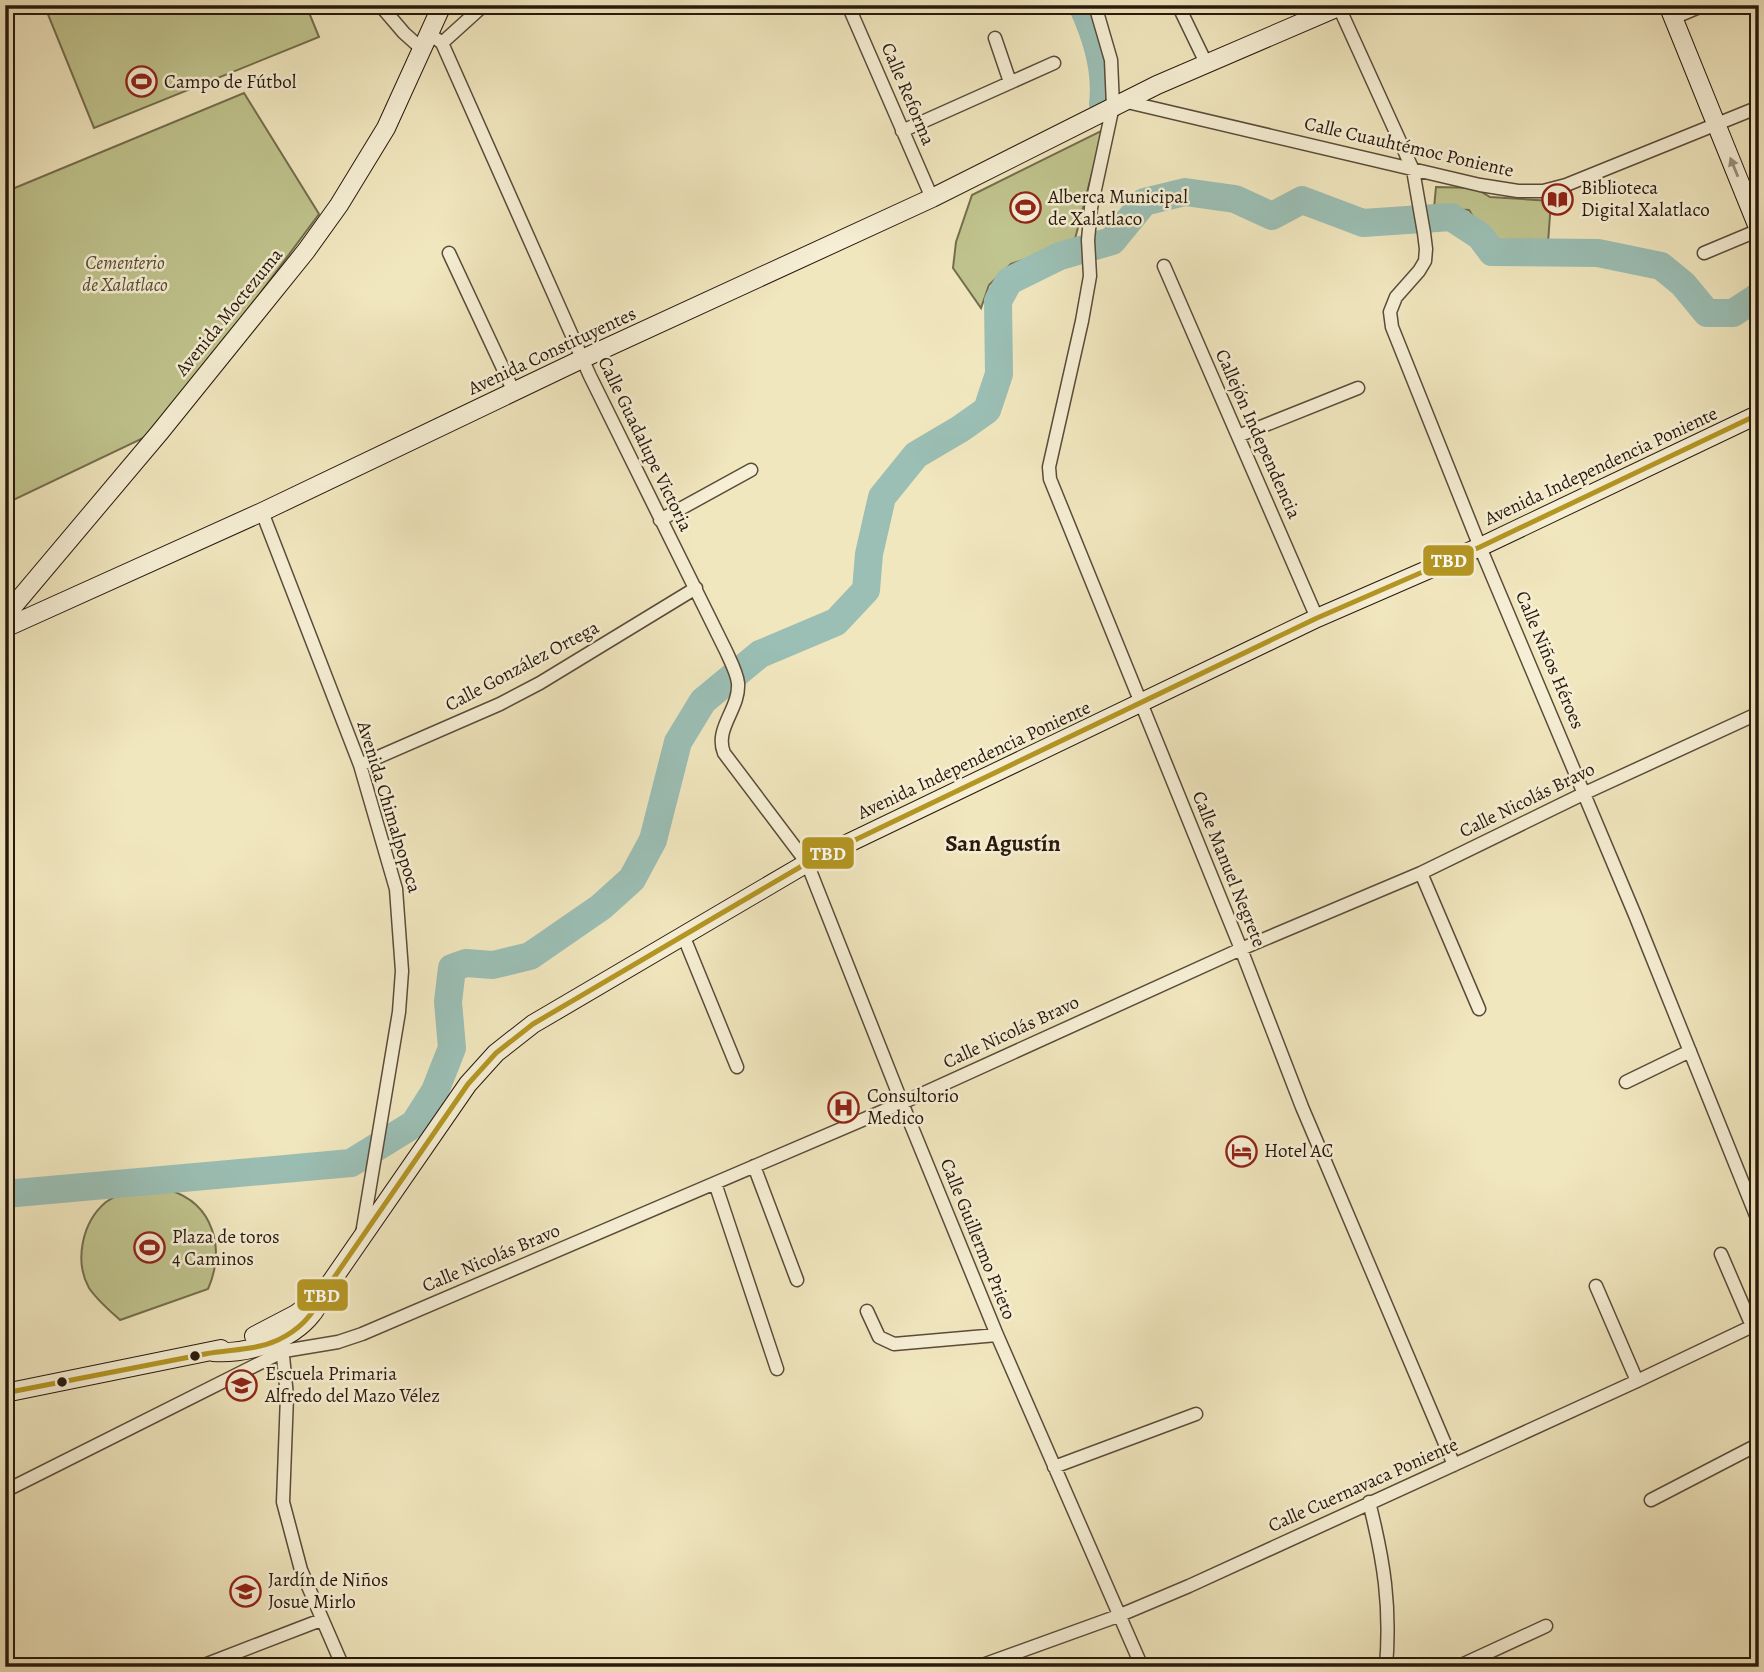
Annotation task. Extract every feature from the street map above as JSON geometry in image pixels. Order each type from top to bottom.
[{"type":"main road","name":"Avenida Moctezuma","points":[[5,616],[160,432],[306,251],[360,174],[386,128],[432,42],[442,5]]},
{"type":"main road","name":"Avenida Constituyentes","points":[[5,628],[262,512],[582,359],[932,198],[1118,103],[1340,6]]},
{"type":"main road","points":[[1670,12],[1759,230]]},
{"type":"main road","name":"Avenida Independencia Poniente","points":[[5,1393],[213,1352],[248,1351],[281,1344],[314,1312],[322,1295],[467,1084],[496,1053],[533,1024],[807,863],[1318,618],[1480,547],[1759,414]]},
{"type":"main road","name":"Avenida Independencia Poniente","points":[[213,1352],[273,1327],[322,1295]]},
{"type":"street","name":"Calle Guadalupe Victoria","points":[[380,5],[432,42],[582,359],[696,588],[738,682]]},
{"type":"street","points":[[432,42],[484,5]]},
{"type":"street","name":"Calle Reforma","points":[[848,5],[932,198]]},
{"type":"street","points":[[1095,5],[1111,60],[1118,103]]},
{"type":"street","points":[[1178,5],[1206,63]]},
{"type":"street","points":[[1670,12],[1704,5]]},
{"type":"street","name":"Calle Niños Héroes","points":[[1340,6],[1413,170],[1424,233],[1425,261],[1396,297],[1390,319],[1480,547],[1585,793],[1759,1223]]},
{"type":"street","points":[[995,38],[1010,82]]},
{"type":"street","points":[[902,131],[1054,63]]},
{"type":"street","name":"Calle Cuauhtémoc Poniente","points":[[1118,103],[1480,186],[1518,191],[1543,191],[1566,186],[1759,107]]},
{"type":"street","name":"Calle Manuel Negrete","points":[[1118,103],[1091,208],[1088,240],[1090,276],[1049,467],[1050,479],[1241,949],[1302,1107],[1454,1465]]},
{"type":"street","points":[[1704,253],[1759,230]]},
{"type":"street","points":[[449,253],[514,391]]},
{"type":"street","name":"Callejón Independencia","points":[[1164,266],[1318,618]]},
{"type":"street","points":[[1238,436],[1358,388]]},
{"type":"street","points":[[660,520],[751,470]]},
{"type":"street","name":"Avenida Chimalpopoca","points":[[262,512],[360,765],[396,889],[402,971],[399,1012],[361,1240]]},
{"type":"street","name":"Calle González Ortega","points":[[360,765],[476,715],[540,683],[582,660],[696,588]]},
{"type":"street","name":"Calle Guillermo Prieto","points":[[738,682],[736,699],[721,734],[720,744],[807,863],[901,1103],[997,1335],[1142,1667]]},
{"type":"street","name":"Calle Nicolás Bravo","points":[[5,1491],[281,1344],[338,1342],[362,1334],[901,1103],[1241,949],[1421,873],[1585,793],[1759,713]]},
{"type":"street","points":[[1421,873],[1479,1009]]},
{"type":"street","points":[[683,935],[737,1067]]},
{"type":"street","points":[[1626,1082],[1690,1051]]},
{"type":"street","points":[[754,1166],[797,1280]]},
{"type":"street","points":[[715,1183],[777,1369]]},
{"type":"street","points":[[1721,1254],[1755,1325]]},
{"type":"street","points":[[1596,1286],[1637,1381]]},
{"type":"street","points":[[867,1311],[879,1337],[894,1344],[997,1335]]},
{"type":"street","name":"Calle Cuernavaca Poniente","points":[[977,1667],[1118,1616],[1454,1465],[1755,1325]]},
{"type":"street","points":[[281,1344],[287,1396],[283,1502],[301,1570],[343,1667]]},
{"type":"street","points":[[1054,1468],[1196,1415]]},
{"type":"street","points":[[1651,1500],[1759,1444]]},
{"type":"street","points":[[1369,1502],[1386,1576],[1389,1622],[1386,1667]]},
{"type":"street","points":[[199,1667],[321,1620]]},
{"type":"street","points":[[1457,1667],[1546,1626]]},
{"type":"green space","name":"Campo de Fútbol","points":[[63,5],[306,5],[319,37],[94,128],[47,12]]},
{"type":"green space","name":"Cementerio de Xalatlaco","points":[[244,93],[319,214],[158,431],[5,504],[5,192]]},
{"type":"green space","name":"Alberca Municipal de Xalatlaco","points":[[1103,130],[1074,243],[1011,264],[989,285],[981,308],[953,268],[956,242],[972,195]]},
{"type":"green space","points":[[1436,187],[1475,188],[1490,197],[1551,201],[1548,243],[1511,247],[1487,239],[1469,210],[1434,208]]},
{"type":"green space","name":"Plaza de toros 4 Caminos","points":[[147,1187],[167,1189],[185,1197],[206,1217],[215,1244],[213,1274],[208,1289],[120,1320],[89,1288],[82,1266],[83,1242],[91,1220],[106,1202],[121,1194]]},
{"type":"waterway","points":[[1082,5],[1099,53],[1103,104]]},
{"type":"waterway","points":[[5,1194],[351,1163],[414,1124],[435,1091],[452,1048],[448,1002],[452,968],[466,963],[493,965],[530,956],[601,907],[632,879],[653,840],[678,742],[703,701],[760,654],[836,622],[866,590],[869,554],[882,497],[916,455],[987,410],[999,374],[998,301],[1009,281],[1060,256],[1112,241],[1144,202],[1185,192],[1235,199],[1272,216],[1302,200],[1363,223],[1451,217],[1480,236],[1492,252],[1598,253],[1661,266],[1683,284],[1707,313],[1733,313],[1759,296]]},
{"type":"transit line","name":"TBD","points":[[5,1393],[205,1354],[260,1346],[286,1336],[299,1327],[314,1309],[468,1084],[496,1053],[533,1024],[807,863],[1317,618],[1480,547],[1759,414]]},
{"type":"place","name":"Campo de Fútbol","points":[[141,82]]},
{"type":"place","name":"Biblioteca Digital Xalatlaco","points":[[1558,199]]},
{"type":"place","name":"Alberca Municipal de Xalatlaco","points":[[1025,208]]},
{"type":"place","name":"Consultorio Medico","points":[[844,1107]]},
{"type":"place","name":"Hotel AC","points":[[1241,1151]]},
{"type":"place","name":"Plaza de toros 4 Caminos","points":[[149,1248]]},
{"type":"place","name":"Escuela Primaria Alfredo del Mazo Vélez","points":[[242,1385]]},
{"type":"place","name":"Jardín de Niños Josue Mirlo","points":[[245,1591]]},
{"type":"district","name":"San Agustín","points":[[1003,843]]}]
